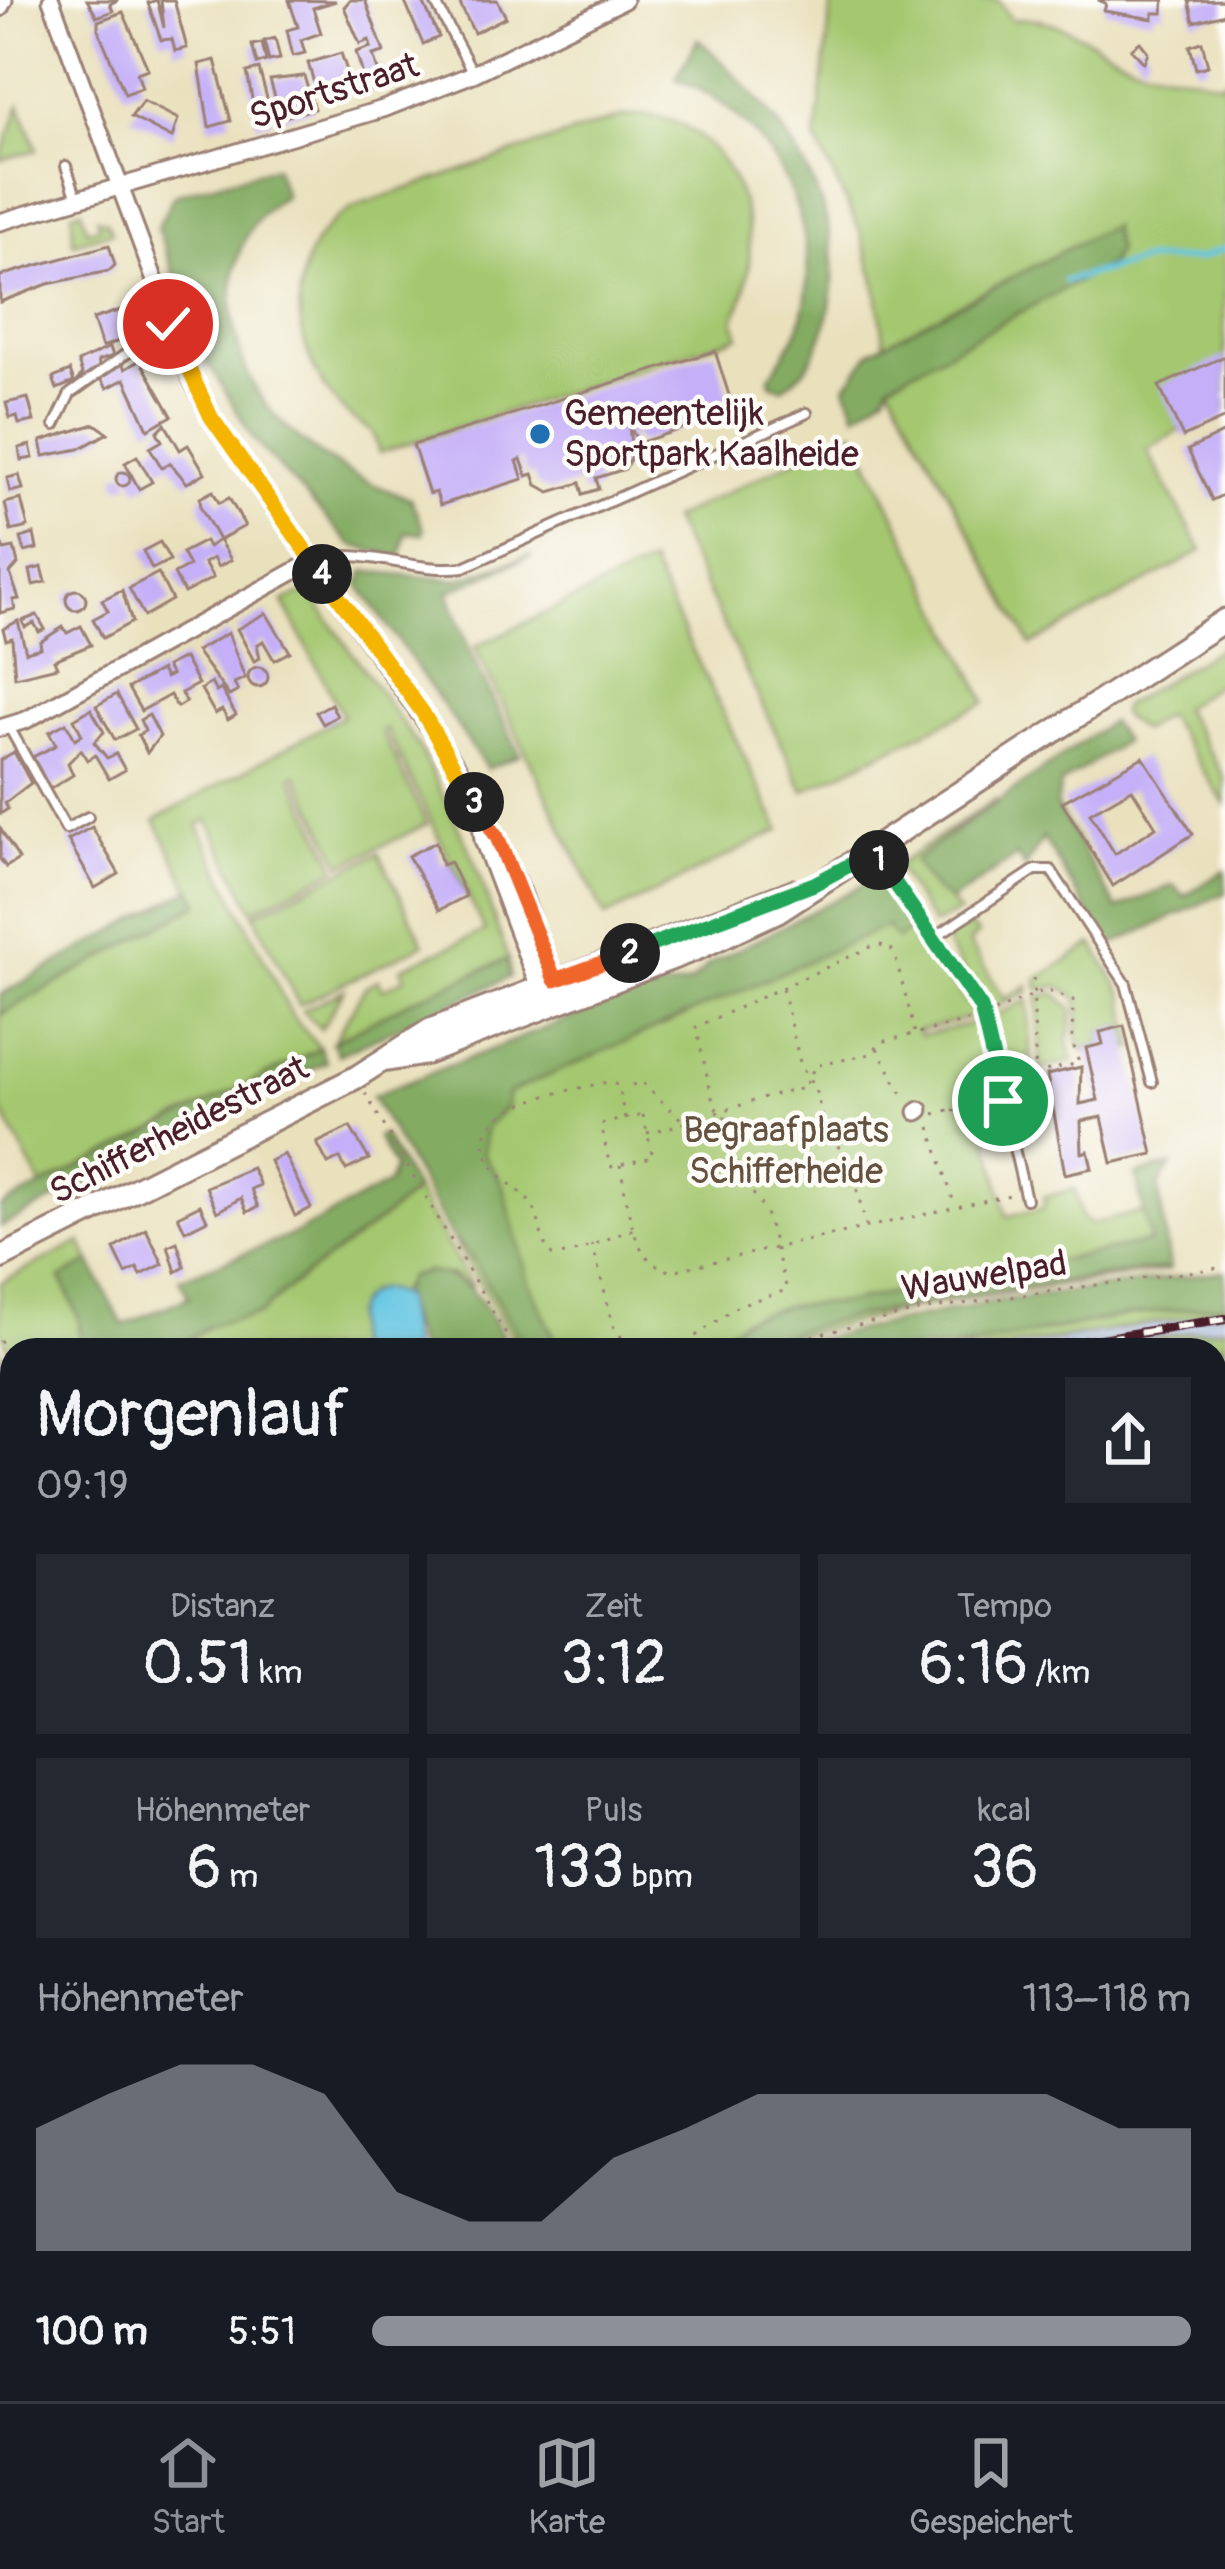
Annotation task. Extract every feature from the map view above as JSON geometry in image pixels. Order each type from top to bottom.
[{"type":"street","points":[[51,0],[168,324],[211,417],[423,713],[497,837],[556,1004]]},
{"type":"street","name":"Sportstraat","points":[[0,222],[383,110],[473,74],[624,0]]},
{"type":"street","points":[[4,727],[313,561]]},
{"type":"street","name":"Schifferheidestraat","points":[[0,1258],[355,1078],[430,1030],[814,884],[874,852],[1225,620]]},
{"type":"street","name":"Schifferheidestraat","points":[[388,1060],[424,1054],[739,930],[778,911],[814,884]]},
{"type":"lane","points":[[434,0],[473,74]]},
{"type":"lane","points":[[67,166],[78,200]]},
{"type":"lane","points":[[55,424],[70,394],[168,324]]},
{"type":"lane","points":[[313,561],[331,555],[422,570],[464,568],[807,413]]},
{"type":"lane","points":[[4,727],[66,830],[88,818]]},
{"type":"lane","points":[[874,852],[983,1018],[1024,1195]]},
{"type":"lane","points":[[932,939],[1035,870],[1051,870],[1132,995],[1152,1082]]},
{"type":"path","points":[[693,1338],[747,1301],[787,1290],[762,1205],[739,1172],[695,1027],[877,944],[891,948],[915,1033]]},
{"type":"path","points":[[952,1110],[966,1115],[1036,1092],[1033,972]]},
{"type":"path","points":[[782,987],[825,1126],[851,1166],[866,1226]]},
{"type":"path","points":[[647,1133],[804,1088],[815,1066],[870,1054],[881,1042],[983,1018],[1033,994],[1059,991],[1073,1000],[1072,1040],[1078,1063],[1036,1073]]},
{"type":"path","points":[[355,1078],[508,1338]]},
{"type":"path","points":[[626,1119],[618,1085],[608,1082],[510,1107],[496,1116],[486,1138],[495,1170],[530,1203],[546,1250],[560,1256],[635,1229]]},
{"type":"path","points":[[632,1084],[641,1082],[686,1124]]},
{"type":"path","points":[[643,1115],[653,1157],[610,1167],[601,1124],[626,1119],[643,1115]]},
{"type":"path","points":[[620,1165],[635,1229],[650,1263],[672,1271],[1024,1195]]},
{"type":"path","points":[[592,1242],[614,1328],[622,1338]]},
{"type":"path","name":"Wauwelpad","points":[[804,1338],[926,1309],[1225,1267]]},
{"type":"shaded area","points":[[1225,1311],[1225,1327],[1156,1338],[1066,1338]]},
{"type":"green space","points":[[832,0],[998,0],[1012,20],[1049,22],[1146,67],[1221,83],[1225,79],[1225,412],[1185,427],[1147,450],[1202,551],[1031,645],[889,383],[1110,264],[981,293],[885,344],[875,280],[860,231],[816,140]]},
{"type":"green space","points":[[698,39],[782,130],[820,200],[830,239],[833,278],[824,330],[806,367],[782,388],[771,384],[770,377],[801,321],[807,285],[798,212],[764,145],[709,95],[676,79]]},
{"type":"green space","points":[[20,105],[37,150],[0,160]]},
{"type":"green space","points":[[646,115],[678,124],[704,141],[725,165],[739,193],[749,257],[745,289],[734,319],[739,336],[379,453],[373,432],[345,412],[323,385],[308,353],[300,319],[301,285],[310,253],[329,226],[359,205],[621,117]]},
{"type":"green space","points":[[275,167],[285,196],[261,215],[244,240],[235,269],[235,333],[244,364],[276,417],[305,444],[356,476],[410,498],[424,530],[423,534],[406,532],[401,557],[351,545],[254,440],[207,361],[157,228],[174,195]]},
{"type":"green space","points":[[81,209],[87,230],[99,227],[97,218],[106,221],[112,232],[73,243],[72,212]]},
{"type":"green space","points":[[1111,226],[1117,250],[1110,264],[889,383],[886,393],[856,414],[846,386],[871,351]]},
{"type":"green space","points":[[854,431],[986,702],[804,791],[672,519]]},
{"type":"green space","points":[[532,555],[448,592],[471,655],[520,755],[487,769],[360,586],[365,571],[457,580]]},
{"type":"green space","points":[[650,563],[780,830],[605,917],[475,647]]},
{"type":"green space","points":[[300,594],[311,595],[419,747],[472,855],[508,959],[412,1000],[333,1042],[366,986],[378,980],[383,989],[405,978],[401,968],[485,931],[386,729],[382,732],[427,824],[342,865],[296,774],[292,777],[337,868],[253,910],[208,820],[198,825],[292,1016],[320,1048],[42,1187],[0,1107],[0,1015],[198,904],[155,820],[343,716],[283,602]]},
{"type":"green space","points":[[1225,645],[1225,679],[1182,708],[1225,778],[1225,804],[1166,715],[1141,731],[1121,714],[1123,706]]},
{"type":"green space","points":[[1110,722],[1124,741],[1061,784],[1056,805],[1117,909],[1173,885],[1185,896],[1225,870],[1225,893],[1109,946],[1043,838],[1025,868],[1017,856],[951,901],[934,890],[914,861]]},
{"type":"green space","points":[[997,798],[914,861],[959,912],[933,925],[896,866]]},
{"type":"green space","points":[[379,853],[424,944],[299,1005],[254,914]]},
{"type":"green space","points":[[878,877],[916,928],[896,939],[887,926],[507,1094],[507,1106],[485,1129],[483,1154],[502,1183],[528,1280],[555,1338],[520,1338],[471,1257],[451,1236],[372,1096],[625,997],[691,983],[708,965]]},
{"type":"green space","points":[[192,888],[199,904],[0,1015],[0,995]]},
{"type":"green space","name":"Begraafplaats Schifferheide","points":[[900,905],[976,1016],[917,1031],[920,1036],[977,1022],[990,1076],[975,1080],[1007,1216],[1044,1208],[1044,1197],[1075,1189],[1082,1219],[1091,1224],[1145,1211],[1150,1242],[983,1294],[1171,1270],[940,1303],[788,1338],[526,1338],[411,1101]]},
{"type":"green space","points":[[968,925],[978,934],[969,943],[1005,999],[1028,985],[1028,992],[989,1010],[947,946],[948,938]]},
{"type":"green space","points":[[1093,944],[1123,994],[1135,1048],[1129,1049],[1123,1026],[1100,1032],[1103,1044],[1086,1047],[1087,1053],[1078,1041],[1076,997],[1059,986],[1038,989],[1037,979]]},
{"type":"green space","points":[[508,959],[510,977],[338,1055],[333,1042],[412,1000]]},
{"type":"green space","points":[[344,990],[321,1029],[302,1011]]},
{"type":"green space","points":[[1055,993],[1073,1009],[1068,1043],[1074,1061],[1040,1069],[1038,996]]},
{"type":"green space","points":[[1028,1000],[1031,1066],[1004,1073],[991,1017]]},
{"type":"green space","points":[[320,1048],[326,1062],[0,1227],[0,1207]]},
{"type":"green space","points":[[383,1134],[415,1190],[260,1314],[207,1327],[191,1338],[81,1338],[78,1316],[61,1278],[90,1262],[123,1325],[189,1297],[179,1279],[297,1233],[388,1184],[394,1167],[377,1137]]},
{"type":"green space","points":[[1172,1165],[1158,1186],[1170,1268],[925,1304],[768,1338],[718,1338],[745,1318],[786,1306],[848,1302],[1150,1242],[1136,1175]]},
{"type":"green space","points":[[415,1190],[473,1288],[451,1274],[402,1286],[400,1294],[368,1292],[353,1315],[354,1338],[191,1338],[207,1327],[260,1314]]},
{"type":"green space","points":[[451,1236],[471,1257],[520,1338],[512,1338]]},
{"type":"green space","points":[[81,1242],[90,1262],[61,1278],[78,1316],[81,1338],[4,1338],[0,1283]]},
{"type":"green space","points":[[1225,1271],[1225,1305],[1131,1315],[1009,1338],[820,1338],[992,1302]]},
{"type":"green space","points":[[426,1272],[456,1280],[486,1309],[503,1338],[415,1338],[400,1294],[408,1277]]},
{"type":"green space","points":[[1225,1305],[1225,1311],[1066,1338],[1009,1338],[1131,1315]]},
{"type":"green space","points":[[1225,1327],[1225,1338],[1156,1338]]},
{"type":"water","points":[[381,1289],[403,1296],[410,1338],[353,1338],[354,1312],[371,1292]]},
{"type":"building","points":[[87,0],[118,0],[110,4],[113,11],[97,17]]},
{"type":"building","points":[[157,0],[164,28],[161,0],[174,0],[187,48],[175,51],[172,39],[161,40],[148,3]]},
{"type":"building","points":[[289,0],[336,1],[313,8],[321,33],[301,40],[305,53],[293,56],[287,30],[298,27]]},
{"type":"building","points":[[350,0],[365,0],[384,52],[373,55],[383,86],[368,91],[356,52],[371,47],[369,40],[360,44],[344,7]]},
{"type":"building","points":[[404,0],[422,0],[439,37],[423,44]]},
{"type":"building","points":[[458,0],[497,0],[506,17],[474,33]]},
{"type":"building","points":[[1098,0],[1164,0],[1163,13],[1153,13],[1153,19],[1104,11],[1106,4]]},
{"type":"building","points":[[1225,0],[1225,14],[1194,22],[1189,1]]},
{"type":"building","points":[[123,12],[148,69],[137,73],[142,88],[125,94],[98,29],[98,21]]},
{"type":"building","points":[[275,38],[280,59],[269,61],[264,41]]},
{"type":"building","points":[[1140,42],[1148,52],[1144,63],[1131,49]]},
{"type":"building","points":[[1202,42],[1208,66],[1196,69],[1190,46]]},
{"type":"building","points":[[262,43],[266,61],[257,64],[252,45]]},
{"type":"building","points":[[341,53],[350,80],[317,93],[308,63]]},
{"type":"building","points":[[215,60],[231,121],[209,127],[199,64]]},
{"type":"building","points":[[259,69],[273,120],[257,125],[247,72]]},
{"type":"building","points":[[304,76],[314,109],[281,118],[270,80]]},
{"type":"building","points":[[143,101],[178,119],[172,138],[131,117]]},
{"type":"building","points":[[109,245],[115,265],[109,271],[48,284],[0,302],[0,276]]},
{"type":"building","points":[[124,309],[133,336],[102,347],[93,319]]},
{"type":"building","points":[[110,347],[113,356],[98,361],[100,368],[77,381],[82,374],[78,362]]},
{"type":"building","name":"Gemeentelijk Sportpark Kaalheide","points":[[715,351],[734,411],[639,443],[629,426],[632,455],[625,469],[596,478],[599,489],[583,494],[580,483],[550,492],[537,485],[533,474],[527,476],[521,459],[517,461],[523,479],[440,505],[436,492],[429,494],[413,445]]},
{"type":"building","points":[[1225,356],[1225,418],[1183,437],[1159,386]]},
{"type":"building","points":[[140,360],[172,416],[148,429],[125,379],[107,388],[100,377],[121,362],[125,369]]},
{"type":"building","points":[[70,371],[74,382],[57,389],[53,378]]},
{"type":"building","points":[[28,398],[34,421],[19,424],[17,416],[10,418],[6,403]]},
{"type":"building","points":[[95,424],[108,433],[79,449],[44,456],[41,441]]},
{"type":"building","points":[[165,424],[180,450],[188,445],[205,473],[187,483],[170,463],[162,468],[150,448],[162,441],[157,432]]},
{"type":"building","points":[[1225,432],[1225,494],[1212,500],[1188,450]]},
{"type":"building","points":[[30,445],[33,458],[21,460],[19,448]]},
{"type":"building","points":[[137,456],[152,482],[139,489],[125,463]]},
{"type":"building","points":[[123,472],[130,479],[123,486],[116,479]]},
{"type":"building","points":[[19,475],[23,489],[10,492],[7,478]]},
{"type":"building","points":[[213,491],[219,503],[229,498],[245,526],[219,540],[201,508],[200,498]]},
{"type":"building","points":[[21,499],[28,527],[11,531],[5,503]]},
{"type":"building","points":[[34,534],[37,549],[25,552],[21,538]]},
{"type":"building","points":[[219,540],[231,560],[218,567],[213,558],[204,563],[213,578],[184,593],[174,574],[189,566],[182,553],[205,541],[208,547]]},
{"type":"building","points":[[0,541],[4,550],[14,548],[18,564],[10,573],[19,599],[13,600],[15,609],[0,613]]},
{"type":"building","points":[[160,542],[170,560],[152,569],[143,551]]},
{"type":"building","points":[[42,567],[46,582],[33,585],[30,570]]},
{"type":"building","points":[[158,573],[172,600],[144,616],[129,588]]},
{"type":"building","points":[[76,590],[86,600],[76,610],[66,600]]},
{"type":"building","points":[[122,590],[132,622],[103,638],[93,619],[108,611],[102,600]]},
{"type":"building","points":[[266,613],[290,652],[274,660],[263,641],[257,645],[260,658],[254,661],[237,629]]},
{"type":"building","points":[[37,615],[45,629],[39,632],[34,623],[25,627],[22,621]]},
{"type":"building","points":[[18,621],[26,652],[41,648],[40,642],[63,627],[67,633],[81,626],[91,645],[54,660],[57,667],[15,677],[12,638],[6,640],[3,629]]},
{"type":"building","points":[[228,633],[245,678],[234,683],[238,691],[229,696],[196,651]]},
{"type":"building","points":[[184,658],[198,684],[181,693],[186,702],[177,707],[170,695],[141,711],[128,688],[161,670],[165,678],[171,675],[166,667]]},
{"type":"building","points":[[258,667],[268,677],[258,687],[248,677]]},
{"type":"building","points":[[211,683],[216,692],[221,689],[236,715],[228,720],[222,710],[215,714],[201,689]]},
{"type":"building","points":[[117,694],[136,729],[115,740],[96,706]]},
{"type":"building","points":[[331,704],[337,716],[323,724],[316,712]]},
{"type":"building","points":[[91,709],[104,732],[94,742],[107,758],[116,754],[125,770],[109,779],[95,755],[87,760],[81,750],[68,763],[73,775],[50,789],[33,757],[56,745],[49,732],[66,723],[75,739],[82,735],[74,719]]},
{"type":"building","points":[[149,715],[160,736],[147,753],[138,735],[145,731],[140,720]]},
{"type":"building","points":[[14,752],[31,783],[5,803],[8,809],[0,814],[0,760]]},
{"type":"building","points":[[1143,757],[1193,834],[1113,886],[1062,802]],"holes":[[[1132,789],[1156,827],[1115,854],[1090,813]]]},
{"type":"building","points":[[92,827],[119,874],[95,888],[68,840]]},
{"type":"building","points":[[0,828],[19,859],[6,867],[0,859]]},
{"type":"building","points":[[436,842],[442,865],[450,862],[466,896],[439,910],[408,856]]},
{"type":"building","points":[[1124,1026],[1153,1154],[1112,1163],[1102,1117],[1081,1121],[1082,1153],[1088,1151],[1092,1168],[1065,1174],[1047,1075],[1081,1067],[1080,1104],[1098,1100],[1086,1048],[1103,1044],[1100,1032]]},
{"type":"building","points":[[350,1127],[369,1159],[346,1170],[340,1158],[328,1164],[317,1143]]},
{"type":"building","points":[[284,1154],[311,1208],[295,1216],[270,1161]]},
{"type":"building","points":[[252,1168],[260,1185],[251,1189],[258,1207],[247,1212],[241,1198],[217,1212],[206,1187]]},
{"type":"building","points":[[200,1205],[207,1220],[185,1231],[178,1216]]},
{"type":"building","points":[[146,1229],[163,1264],[141,1275],[137,1268],[126,1274],[114,1249]]},
{"type":"building","points":[[177,1242],[185,1267],[176,1272],[168,1246]]},
{"type":"waterway","points":[[1065,281],[1145,260],[1199,259],[1225,248]]},
{"type":"railway","points":[[1107,1338],[1225,1319]]},
{"type":"place","name":"Gemeentelijk Sportpark Kaalheide","points":[[540,434]]},
{"type":"route","points":[[168,324],[211,417],[458,768],[497,837],[555,980],[814,884],[874,852],[981,1008],[1003,1101]]}]
